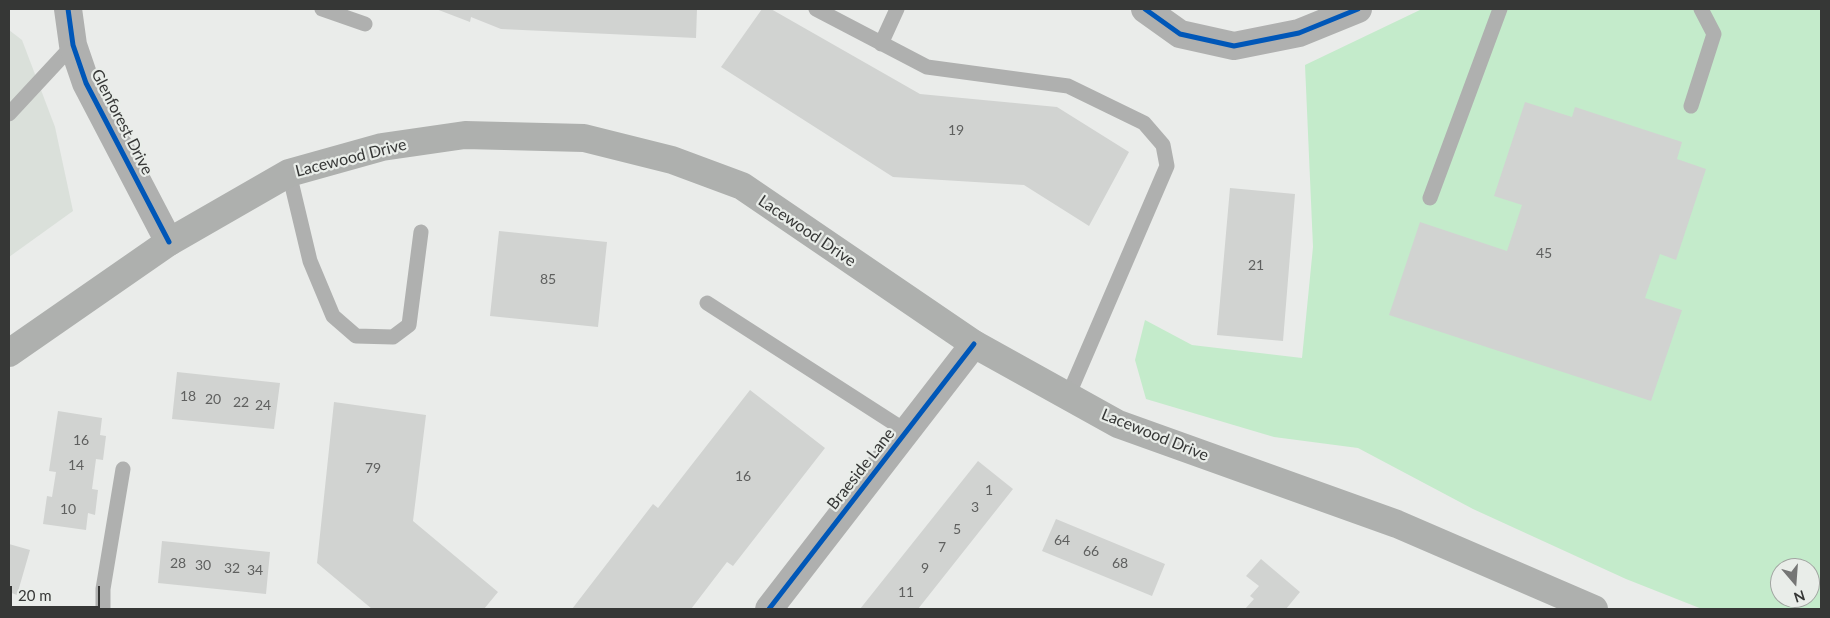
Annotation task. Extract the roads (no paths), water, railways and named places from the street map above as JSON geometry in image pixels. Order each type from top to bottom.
[{"type":"main road","name":"Lacewood Drive","points":[[9,353],[169,242],[290,173],[382,146],[464,135],[584,138],[672,160],[742,186],[974,344],[1118,424],[1397,524],[1581,607]]},
{"type":"street","name":"Glenforest Drive","points":[[68,9],[73,45],[86,83],[169,242]]},
{"type":"street","points":[[1145,9],[1180,34],[1234,46],[1299,33],[1358,9]]},
{"type":"street","name":"Braeside Lane","points":[[769,609],[974,344]]},
{"type":"lane","points":[[322,9],[365,24]]},
{"type":"lane","points":[[816,9],[927,67],[1068,86],[1144,123],[1163,145],[1167,166],[1068,396]]},
{"type":"lane","points":[[881,44],[897,9]]},
{"type":"lane","points":[[1430,198],[1500,9]]},
{"type":"lane","points":[[1691,106],[1714,34],[1701,9]]},
{"type":"lane","points":[[9,114],[73,45]]},
{"type":"lane","points":[[290,173],[310,260],[333,316],[356,336],[393,337],[409,325],[421,232]]},
{"type":"lane","points":[[708,303],[906,432]]},
{"type":"lane","points":[[103,609],[103,589],[123,469]]}]
